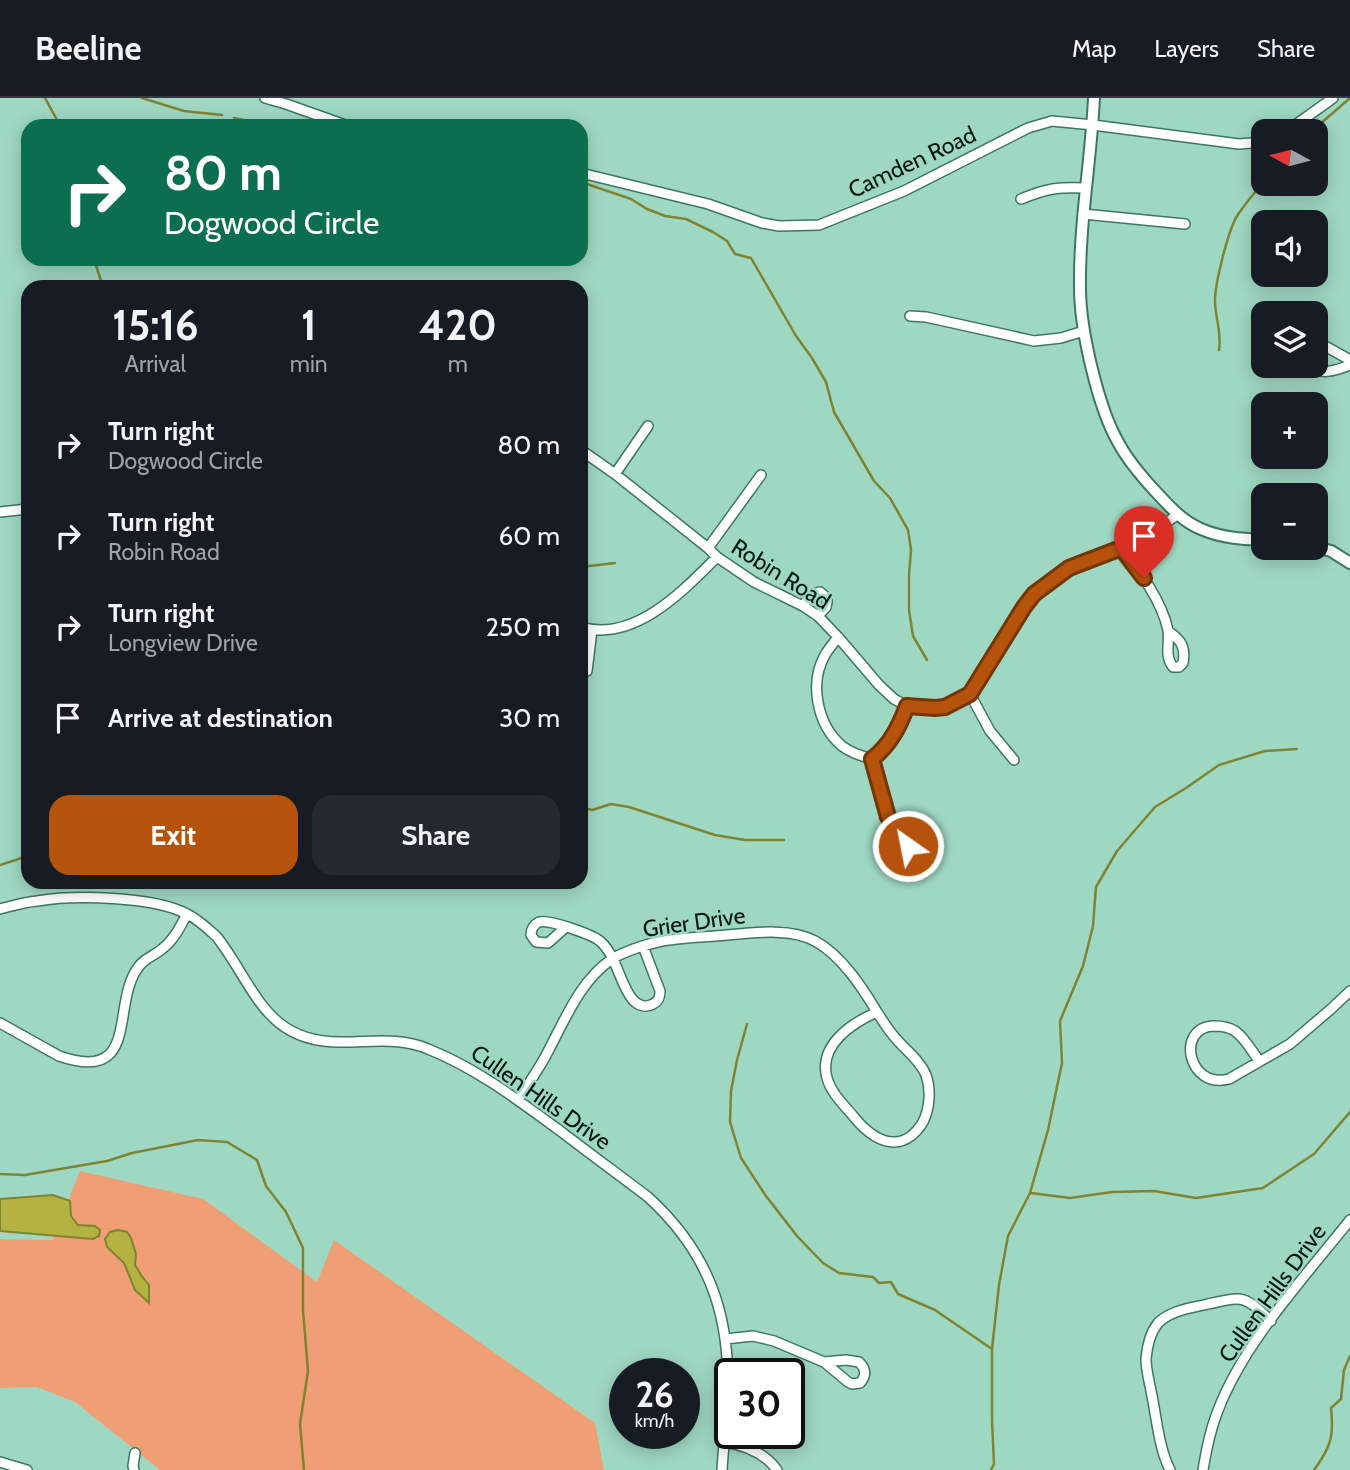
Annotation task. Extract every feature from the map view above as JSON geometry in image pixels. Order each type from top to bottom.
[{"type":"main road","points":[[1094,98],[1079,290],[1084,331],[1099,395],[1116,439],[1136,470],[1177,515],[1201,529],[1222,536],[1251,539]]},
{"type":"main road","points":[[1328,550],[1350,563]]},
{"type":"street","points":[[265,98],[327,119]]},
{"type":"street","points":[[1304,119],[1334,98]]},
{"type":"street","name":"Camden Road","points":[[588,175],[708,204],[762,223],[779,226],[820,225],[904,191],[1028,128],[1052,121],[1238,144],[1251,143]]},
{"type":"street","points":[[1021,199],[1058,187],[1086,188]]},
{"type":"street","points":[[1083,214],[1185,224]]},
{"type":"street","points":[[910,316],[926,317],[1034,341],[1061,338],[1084,331]]},
{"type":"street","points":[[1328,348],[1350,362],[1337,370],[1328,371]]},
{"type":"street","points":[[615,474],[648,426]]},
{"type":"street","name":"Robin Road","points":[[588,455],[717,557],[754,582],[818,616],[878,685],[907,706]]},
{"type":"street","points":[[708,548],[761,475]]},
{"type":"street","points":[[0,512],[21,510]]},
{"type":"street","points":[[872,759],[887,745],[899,727],[907,706],[945,707],[970,694],[1011,626],[1034,594],[1069,568],[1156,531],[1177,515]]},
{"type":"street","points":[[1121,548],[1144,578],[1159,606],[1168,631]]},
{"type":"street","points":[[588,629],[622,627],[639,621],[690,584],[717,557]]},
{"type":"street","points":[[803,606],[814,593],[824,594],[826,607],[818,616]]},
{"type":"street","points":[[588,663],[592,630]]},
{"type":"street","points":[[838,637],[824,655],[818,671],[818,705],[824,722],[835,739],[855,754],[872,759]]},
{"type":"street","points":[[970,694],[990,731],[1014,761]]},
{"type":"street","points":[[872,759],[888,817],[908,846]]},
{"type":"street","name":"Cullen Hills Drive","points":[[0,909],[37,900],[98,898],[143,902],[187,914],[216,937],[265,1010],[293,1032],[323,1041],[399,1041],[415,1044],[451,1059],[518,1100],[648,1197],[675,1224],[696,1253],[716,1296],[725,1339],[726,1358]]},
{"type":"street","points":[[2,1026],[70,1060],[92,1062],[106,1057],[119,1037],[130,984],[140,965],[169,943],[187,914]]},
{"type":"street","points":[[566,927],[600,940],[613,959],[632,998],[641,1006],[651,1006],[657,1002],[660,991],[643,946]]},
{"type":"street","name":"Grier Drive","points":[[518,1100],[579,995],[592,977],[613,959],[663,941],[745,934],[801,935],[818,942],[835,956],[853,977],[895,1038],[924,1071],[929,1088],[928,1109],[921,1125],[906,1139],[894,1142],[870,1133],[858,1121],[837,1097],[826,1072],[828,1055],[838,1038],[848,1027],[877,1012]]},
{"type":"street","points":[[1259,1061],[1242,1036],[1226,1027],[1209,1026],[1201,1029],[1191,1042],[1191,1062],[1203,1074],[1221,1082],[1290,1044],[1350,991]]},
{"type":"street","name":"Cullen Hills Drive","points":[[1203,1470],[1216,1415],[1239,1366],[1350,1220]]},
{"type":"street","points":[[1170,1470],[1163,1452],[1146,1363],[1149,1340],[1159,1323],[1180,1311],[1237,1298],[1251,1303],[1271,1321]]},
{"type":"street","points":[[725,1339],[753,1336],[764,1338],[824,1362]]},
{"type":"street","name":"Cullen Hills Drive","points":[[722,1470],[724,1449]]},
{"type":"street","points":[[752,1449],[766,1458],[777,1470]]},
{"type":"street","points":[[134,1470],[135,1453]]},
{"type":"street","points":[[2,1463],[27,1470]]},
{"type":"shaded area","points":[[80,1171],[203,1199],[317,1282],[334,1240],[595,1423],[604,1470],[160,1470],[75,1402],[37,1387],[0,1388],[0,1239],[52,1240]]},
{"type":"shaded area","points":[[53,1195],[70,1201],[71,1216],[78,1225],[95,1226],[100,1230],[99,1236],[93,1239],[0,1231],[0,1199]]},
{"type":"shaded area","points":[[110,1232],[127,1232],[131,1238],[136,1254],[135,1265],[149,1285],[149,1303],[135,1290],[124,1263],[107,1247],[105,1239]]},
{"type":"waterway","points":[[45,98],[56,119]]},
{"type":"waterway","points":[[142,98],[184,111],[222,115]]},
{"type":"waterway","points":[[1326,119],[1350,98]]},
{"type":"waterway","points":[[234,118],[239,119]]},
{"type":"waterway","points":[[588,184],[631,199],[665,216],[686,219],[727,241],[735,254],[751,258],[826,382],[834,412],[874,481],[890,498],[908,530],[911,550],[909,610],[913,636],[927,660]]},
{"type":"waterway","points":[[1219,350],[1215,301],[1217,282],[1237,216],[1252,196]]},
{"type":"waterway","points":[[96,266],[101,280]]},
{"type":"waterway","points":[[588,566],[615,563]]},
{"type":"waterway","points":[[991,1470],[994,1464],[992,1349],[999,1285],[1008,1236],[1030,1193],[1048,1130],[1062,1063],[1060,1021],[1083,966],[1093,926],[1096,887],[1117,851],[1155,807],[1219,765],[1265,751],[1297,749]]},
{"type":"waterway","points":[[588,809],[611,804],[629,807],[715,835],[745,840],[784,840]]},
{"type":"waterway","points":[[0,865],[21,858]]},
{"type":"waterway","points":[[747,1024],[731,1091],[730,1122],[741,1158],[766,1196],[797,1236],[823,1263],[839,1273],[873,1277],[879,1283],[891,1282],[898,1294],[935,1310],[992,1349]]},
{"type":"waterway","points":[[1031,1193],[1070,1198],[1112,1192],[1154,1191],[1196,1198],[1263,1188],[1314,1154],[1350,1112]]},
{"type":"waterway","points":[[0,1174],[25,1175],[107,1161],[132,1153],[198,1140],[227,1142],[257,1160],[266,1186],[286,1212],[303,1248],[303,1310],[308,1371],[300,1424],[304,1470]]},
{"type":"waterway","points":[[1314,1470],[1330,1441],[1331,1408],[1341,1399],[1344,1370],[1350,1356]]},
{"type":"route","points":[[908,846],[888,817],[872,759],[887,745],[899,727],[907,706],[945,707],[970,694],[1011,626],[1034,594],[1069,568],[1121,548],[1144,578]]}]
